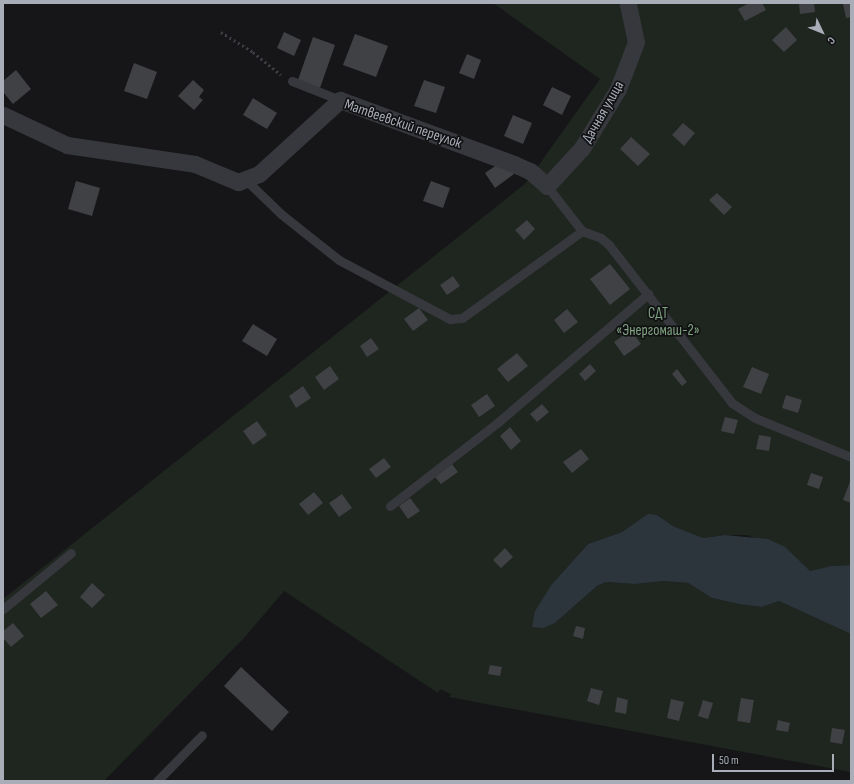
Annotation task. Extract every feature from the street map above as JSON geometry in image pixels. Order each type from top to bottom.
[{"type":"street","name":"Дачная улица","points":[[548,186],[582,148],[618,89],[636,42],[628,3]]},
{"type":"street","name":"Матвеевский переулок","points":[[247,181],[271,165],[340,100],[514,164],[530,171],[548,186]]},
{"type":"street","points":[[3,115],[67,146],[183,162],[206,168],[238,182],[247,181]]},
{"type":"lane","points":[[292,81],[340,100]]},
{"type":"lane","points":[[247,181],[281,214],[339,260],[450,319],[462,318],[582,231]]},
{"type":"lane","points":[[548,186],[582,231],[601,238],[609,245],[738,408],[755,418],[851,457]]},
{"type":"lane","points":[[390,506],[497,423],[648,294]]},
{"type":"lane","points":[[3,609],[71,553]]},
{"type":"lane","points":[[157,781],[202,735]]},
{"type":"path","points":[[221,32],[292,81]]},
{"type":"green space","name":"СДТ «Энергомаш-2»","points":[[493,3],[851,3],[851,565],[831,566],[810,571],[797,561],[748,535],[725,535],[703,538],[673,526],[657,515],[634,524],[622,532],[588,544],[552,584],[555,623],[597,586],[606,582],[635,584],[664,581],[688,583],[712,598],[762,607],[779,601],[851,634],[851,772],[449,697],[451,694],[440,689],[438,693],[284,591],[244,638],[104,781],[3,781],[3,599],[526,183],[600,79]]},
{"type":"shaded area","points":[[648,514],[657,515],[673,526],[703,538],[725,535],[768,539],[785,547],[810,571],[831,566],[851,565],[851,634],[779,601],[762,607],[740,604],[712,598],[688,583],[664,581],[635,584],[606,582],[597,586],[555,623],[543,628],[532,627],[535,611],[552,584],[588,544],[622,532]]},
{"type":"building","points":[[749,3],[762,3],[766,10],[745,21],[738,9]]},
{"type":"building","points":[[799,3],[814,3],[815,12],[800,14]]},
{"type":"building","points":[[851,3],[851,17],[846,18],[843,4]]},
{"type":"building","points":[[786,27],[797,40],[784,52],[772,40]]},
{"type":"building","points":[[284,32],[301,40],[294,56],[277,48]]},
{"type":"building","points":[[355,34],[388,46],[376,77],[343,65]]},
{"type":"building","points":[[313,37],[335,45],[320,88],[298,80]]},
{"type":"building","points":[[467,54],[481,60],[474,79],[459,73]]},
{"type":"building","points":[[134,63],[157,72],[147,99],[124,91]]},
{"type":"building","points":[[16,70],[31,89],[13,104],[3,92],[3,81]]},
{"type":"building","points":[[193,80],[204,90],[199,97],[203,100],[194,110],[178,96]]},
{"type":"building","points":[[424,80],[445,87],[436,113],[414,106]]},
{"type":"building","points":[[552,87],[571,96],[562,115],[543,105]]},
{"type":"building","points":[[253,98],[277,113],[267,129],[243,115]]},
{"type":"building","points":[[513,115],[532,123],[523,144],[504,136]]},
{"type":"building","points":[[683,123],[695,133],[684,146],[672,135]]},
{"type":"building","points":[[631,137],[650,154],[638,166],[620,149]]},
{"type":"building","points":[[504,160],[514,174],[495,188],[485,173]]},
{"type":"building","points":[[76,181],[100,188],[92,216],[68,209]]},
{"type":"building","points":[[431,181],[450,188],[443,208],[423,201]]},
{"type":"building","points":[[717,193],[732,207],[724,215],[709,200]]},
{"type":"building","points":[[527,220],[535,229],[524,240],[515,230]]},
{"type":"building","points":[[610,264],[630,289],[610,305],[590,279]]},
{"type":"building","points":[[453,276],[460,286],[447,295],[440,285]]},
{"type":"building","points":[[419,308],[428,320],[413,331],[404,319]]},
{"type":"building","points":[[567,309],[578,322],[564,333],[554,320]]},
{"type":"building","points":[[253,324],[277,339],[267,356],[242,341]]},
{"type":"building","points":[[631,330],[641,344],[624,356],[614,342]]},
{"type":"building","points":[[371,338],[379,349],[367,357],[360,346]]},
{"type":"building","points":[[517,353],[528,366],[508,382],[497,369]]},
{"type":"building","points":[[590,364],[596,371],[585,381],[579,374]]},
{"type":"building","points":[[330,366],[339,379],[324,390],[315,377]]},
{"type":"building","points":[[752,367],[769,374],[761,394],[743,387]]},
{"type":"building","points":[[677,369],[687,382],[682,386],[672,374]]},
{"type":"building","points":[[303,386],[311,398],[296,408],[289,396]]},
{"type":"building","points":[[487,394],[495,406],[479,417],[471,405]]},
{"type":"building","points":[[786,395],[802,400],[798,413],[782,408]]},
{"type":"building","points":[[542,404],[549,412],[537,422],[530,414]]},
{"type":"building","points":[[725,417],[738,420],[734,434],[721,431]]},
{"type":"building","points":[[257,421],[267,435],[253,445],[243,431]]},
{"type":"building","points":[[510,427],[521,441],[511,450],[500,436]]},
{"type":"building","points":[[759,435],[771,437],[769,451],[756,449]]},
{"type":"building","points":[[581,449],[589,459],[572,473],[563,462]]},
{"type":"building","points":[[384,458],[391,467],[376,478],[369,469]]},
{"type":"building","points":[[452,464],[458,472],[441,484],[435,477]]},
{"type":"building","points":[[811,473],[823,477],[819,489],[807,485]]},
{"type":"building","points":[[851,479],[851,503],[843,500]]},
{"type":"building","points":[[314,492],[323,503],[308,515],[299,504]]},
{"type":"building","points":[[342,494],[352,508],[339,517],[329,503]]},
{"type":"building","points":[[410,498],[420,511],[408,519],[399,506]]},
{"type":"building","points":[[505,548],[513,557],[501,568],[493,560]]},
{"type":"building","points":[[92,583],[105,595],[92,608],[80,597]]},
{"type":"building","points":[[46,591],[58,605],[41,618],[30,604]]},
{"type":"building","points":[[13,623],[24,636],[11,647],[3,638],[3,631]]},
{"type":"building","points":[[576,626],[585,628],[583,639],[573,636]]},
{"type":"building","points":[[490,665],[502,667],[500,676],[488,674]]},
{"type":"building","points":[[241,667],[289,712],[272,731],[224,686]]},
{"type":"building","points":[[591,688],[603,691],[599,705],[587,701]]},
{"type":"building","points":[[617,697],[628,700],[626,714],[615,712]]},
{"type":"building","points":[[741,698],[754,700],[750,723],[737,721]]},
{"type":"building","points":[[671,699],[684,702],[679,721],[667,718]]},
{"type":"building","points":[[703,700],[713,703],[708,719],[698,716]]},
{"type":"building","points":[[778,720],[790,723],[788,732],[776,730]]},
{"type":"building","points":[[832,728],[845,730],[842,744],[830,742]]}]
